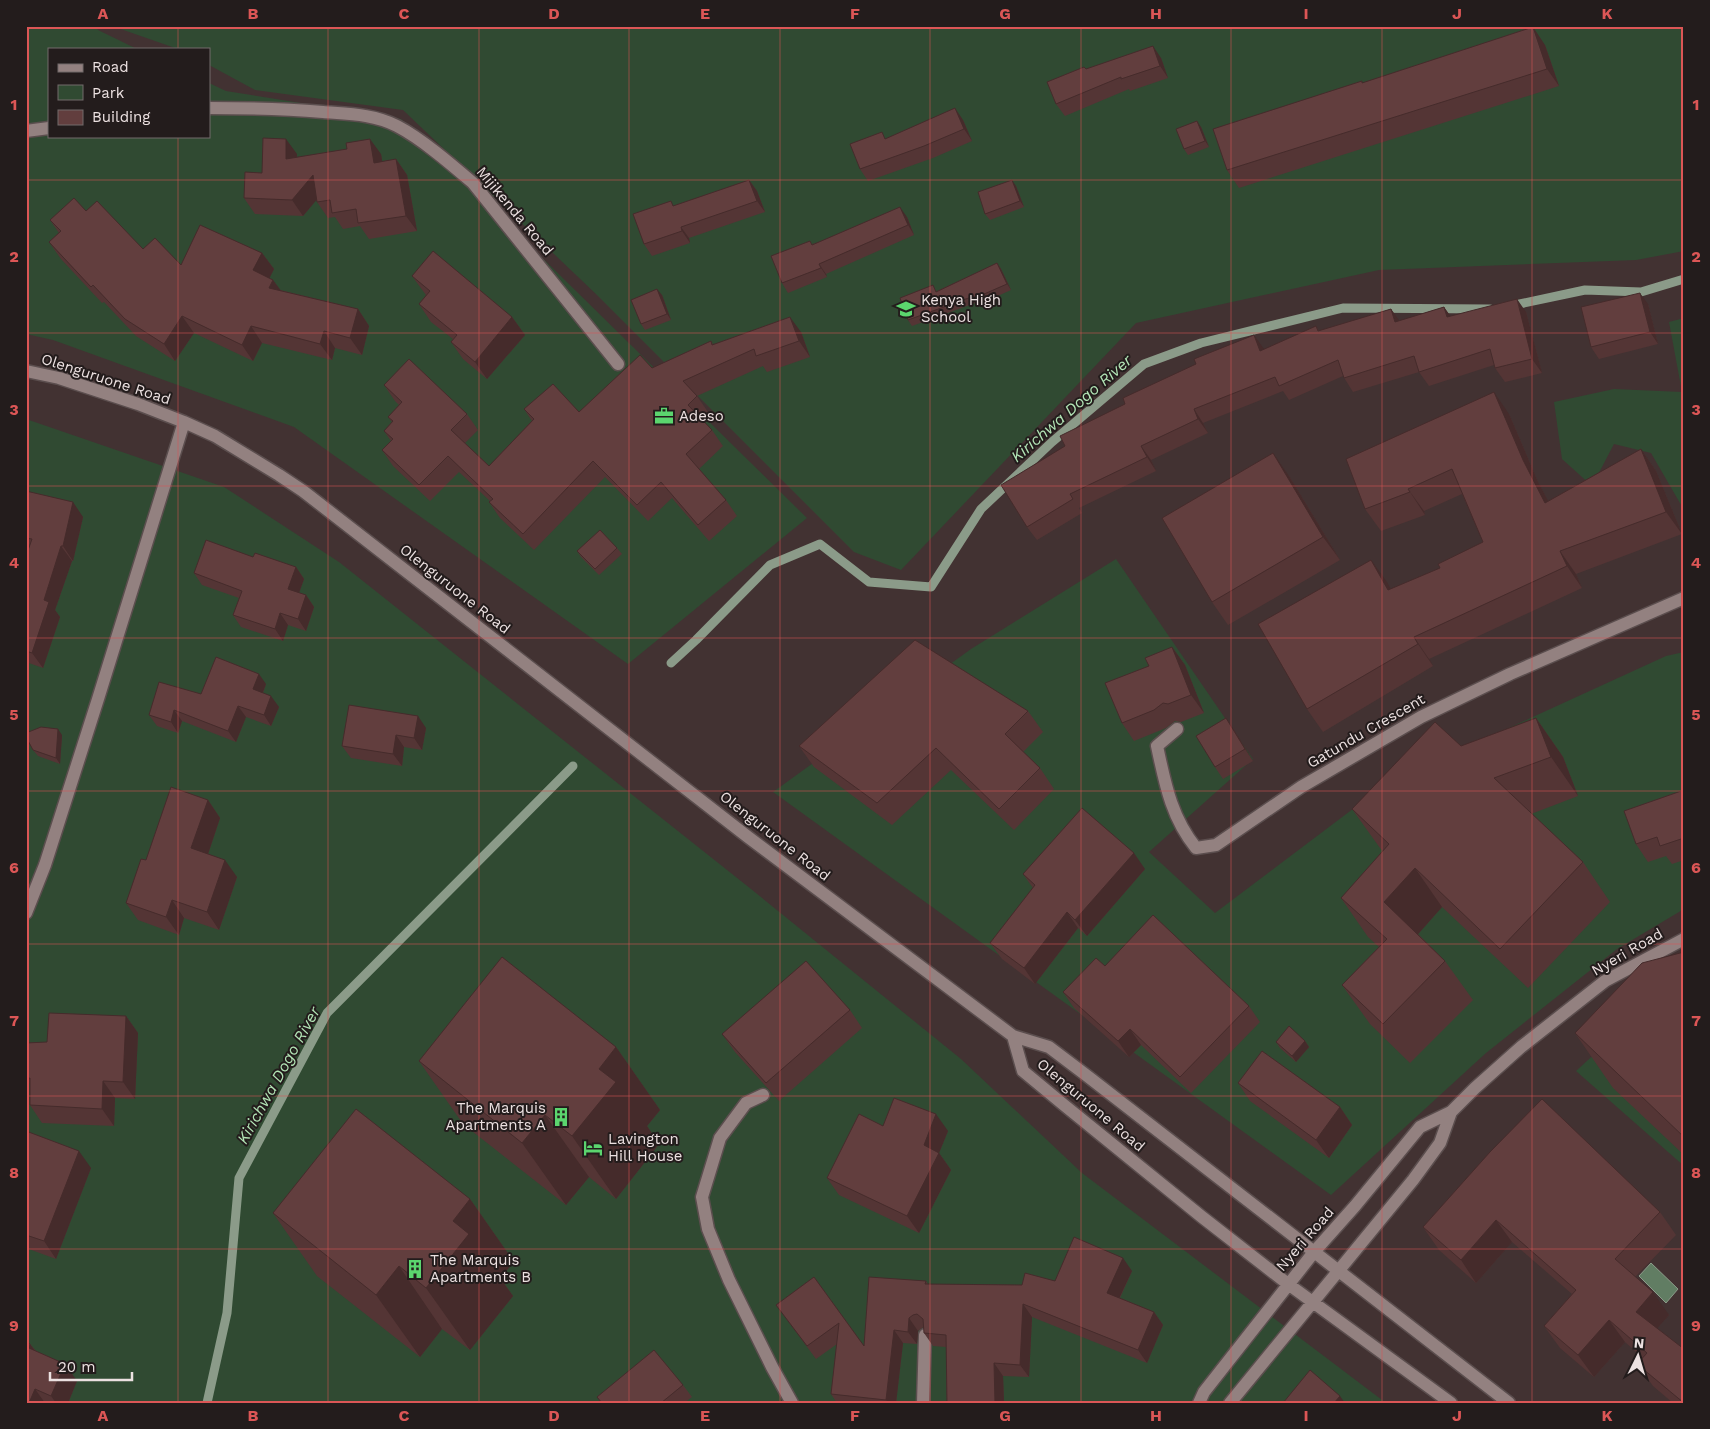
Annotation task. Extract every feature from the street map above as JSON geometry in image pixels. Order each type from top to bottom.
[{"type":"street","name":"Mijikenda Road","points":[[210,108],[268,107],[356,114],[377,118],[397,126],[446,160],[473,184],[618,364]]},
{"type":"street","points":[[26,131],[48,128]]},
{"type":"street","name":"Olenguruone Road","points":[[26,371],[59,378],[138,404],[184,422],[215,436],[303,491],[748,837],[1013,1036],[1023,1071],[1202,1217],[1288,1284],[1451,1403]]},
{"type":"street","points":[[26,913],[45,865],[184,422]]},
{"type":"street","name":"Gatundu Crescent","points":[[1177,729],[1157,746],[1170,803],[1186,836],[1196,848],[1216,845],[1301,787],[1421,717],[1510,674],[1684,598]]},
{"type":"street","name":"Nyeri Road","points":[[1200,1403],[1204,1392],[1288,1284],[1356,1206],[1420,1127],[1451,1112],[1521,1047],[1605,980],[1684,938]]},
{"type":"street","points":[[1013,1036],[1049,1047],[1509,1403]]},
{"type":"street","points":[[763,1095],[746,1102],[720,1138],[702,1197],[708,1229],[729,1280],[792,1403]]},
{"type":"street","name":"Nyeri Road","points":[[1230,1403],[1408,1187],[1440,1143],[1451,1112]]},
{"type":"street","points":[[923,1403],[925,1335]]},
{"type":"green space","points":[[26,26],[94,26],[98,30],[135,48],[48,48],[48,138],[210,138],[210,83],[226,91],[401,119],[807,518],[628,664],[294,427],[53,340],[26,334]]},
{"type":"green space","name":"Kenya High School","points":[[112,26],[1684,26],[1684,251],[1636,260],[1379,270],[1136,323],[901,570],[854,552],[597,295],[403,110],[255,90],[210,66],[210,48],[175,48]]},
{"type":"green space","points":[[1684,318],[1684,510],[1651,453],[1614,444],[1592,486],[1562,459],[1554,402],[1614,389],[1682,392],[1669,322]]},
{"type":"green space","points":[[26,419],[224,487],[339,562],[751,889],[961,1059],[1082,1173],[1386,1403],[26,1403]]},
{"type":"green space","points":[[1116,559],[1253,759],[1149,852],[1215,913],[1386,784],[1666,656],[1684,652],[1684,909],[1617,949],[1486,1053],[1331,1195],[773,792],[971,649]]},
{"type":"green space","points":[[1684,972],[1684,1166],[1576,1071]]},
{"type":"shaded area","points":[[1651,1263],[1678,1289],[1666,1303],[1639,1276]]},
{"type":"building","points":[[1533,27],[1547,69],[1227,170],[1213,129]]},
{"type":"building","points":[[1153,46],[1160,66],[1121,79],[1121,77],[1056,104],[1047,82],[1084,67],[1086,69]]},
{"type":"building","points":[[955,108],[964,129],[924,146],[860,169],[850,144],[882,132],[885,139]]},
{"type":"building","points":[[1197,121],[1205,141],[1184,149],[1176,129]]},
{"type":"building","points":[[263,138],[286,139],[286,159],[347,149],[346,143],[370,139],[374,163],[396,159],[406,216],[358,223],[356,209],[332,213],[330,200],[317,202],[313,175],[292,200],[244,198],[245,172],[262,173]]},
{"type":"building","points":[[749,180],[757,201],[681,227],[682,231],[644,244],[633,214],[671,201],[673,206]]},
{"type":"building","points":[[1012,180],[1020,201],[985,214],[978,192]]},
{"type":"building","points":[[74,198],[86,211],[97,201],[143,249],[155,238],[181,265],[200,225],[262,253],[253,270],[273,280],[269,288],[358,309],[350,338],[324,331],[320,344],[251,326],[242,345],[182,316],[164,344],[125,319],[93,285],[91,287],[49,242],[61,231],[50,220]]},
{"type":"building","points":[[900,207],[908,225],[819,264],[821,268],[782,283],[771,256],[810,241],[812,245]]},
{"type":"building","points":[[433,251],[512,317],[475,362],[451,342],[457,335],[419,304],[430,291],[412,276]]},
{"type":"building","points":[[997,263],[1007,284],[975,298],[974,296],[908,320],[900,298],[933,285],[936,292]]},
{"type":"building","points":[[657,289],[667,314],[641,324],[631,300]]},
{"type":"building","points":[[1640,293],[1650,332],[1591,347],[1581,307]]},
{"type":"building","points":[[1517,299],[1532,359],[1495,368],[1490,349],[1419,372],[1414,356],[1344,378],[1338,360],[1279,386],[1275,377],[1194,409],[1198,419],[1141,446],[1147,457],[1070,494],[1073,499],[1027,527],[1001,485],[1065,446],[1060,436],[1125,404],[1123,398],[1196,364],[1194,359],[1254,335],[1260,351],[1316,326],[1318,331],[1391,309],[1395,322],[1444,307],[1447,317]]},
{"type":"building","points":[[790,317],[799,341],[756,356],[754,349],[683,381],[697,396],[688,405],[712,430],[686,454],[726,500],[698,525],[661,482],[637,505],[593,461],[523,534],[489,502],[493,499],[448,456],[419,485],[382,450],[393,439],[384,431],[393,421],[388,417],[402,402],[384,385],[409,359],[467,414],[451,430],[489,466],[534,419],[524,409],[553,384],[579,412],[640,355],[652,368],[711,341],[712,345]]},
{"type":"building","points":[[1494,392],[1523,460],[1545,503],[1641,449],[1666,512],[1560,551],[1567,566],[1414,637],[1418,644],[1307,709],[1258,624],[1371,560],[1388,590],[1440,568],[1438,564],[1483,542],[1452,469],[1408,489],[1410,492],[1365,509],[1346,459]]},
{"type":"building","points":[[1273,453],[1323,537],[1212,602],[1162,518]]},
{"type":"building","points":[[26,491],[73,502],[63,546],[61,546],[44,600],[49,602],[32,653],[26,651],[26,556],[32,539],[26,538]]},
{"type":"building","points":[[600,530],[617,548],[595,569],[577,551]]},
{"type":"building","points":[[206,540],[253,557],[255,553],[296,567],[288,589],[306,595],[298,619],[280,613],[275,629],[233,615],[242,591],[194,573]]},
{"type":"building","points":[[915,640],[1028,711],[1005,734],[1040,768],[999,809],[936,748],[877,803],[799,746]]},
{"type":"building","points":[[1172,647],[1191,695],[1168,704],[1163,703],[1154,710],[1122,723],[1105,683],[1149,666],[1145,658]]},
{"type":"building","points":[[216,657],[259,674],[253,689],[271,696],[264,715],[238,706],[228,731],[174,710],[171,722],[149,715],[159,682],[201,694]]},
{"type":"building","points":[[349,705],[418,716],[414,738],[396,735],[393,754],[342,746]]},
{"type":"building","points":[[1226,718],[1245,749],[1215,767],[1196,736]]},
{"type":"building","points":[[1536,718],[1551,757],[1494,778],[1583,862],[1500,949],[1415,868],[1384,902],[1445,961],[1383,1024],[1342,985],[1387,939],[1341,898],[1389,844],[1352,809],[1435,722],[1461,746]]},
{"type":"building","points":[[41,727],[58,729],[56,758],[33,750],[26,737],[26,733]]},
{"type":"building","points":[[171,787],[208,800],[191,848],[225,860],[207,912],[172,900],[166,917],[126,903],[141,859],[146,860]]},
{"type":"building","points":[[1684,790],[1684,838],[1660,846],[1657,837],[1636,844],[1624,811]]},
{"type":"building","points":[[1082,808],[1134,853],[1075,920],[1067,912],[1024,968],[990,943],[1035,885],[1023,874]]},
{"type":"building","points":[[1153,915],[1249,1006],[1180,1077],[1130,1029],[1118,1041],[1063,992],[1096,958],[1105,966]]},
{"type":"building","points":[[1684,952],[1684,1137],[1575,1033],[1642,963]]},
{"type":"building","points":[[502,957],[616,1047],[599,1069],[616,1082],[572,1136],[545,1115],[522,1143],[419,1061]]},
{"type":"building","points":[[806,961],[850,1010],[766,1083],[722,1034]]},
{"type":"building","points":[[49,1013],[126,1016],[123,1082],[103,1081],[102,1109],[30,1105],[30,1078],[26,1079],[26,1043],[47,1042]]},
{"type":"building","points":[[1289,1026],[1305,1041],[1292,1056],[1276,1042]]},
{"type":"building","points":[[1262,1051],[1340,1107],[1316,1140],[1238,1083]]},
{"type":"building","points":[[894,1098],[936,1114],[924,1145],[939,1153],[907,1216],[827,1178],[859,1114],[883,1126]]},
{"type":"building","points":[[1542,1099],[1660,1212],[1615,1259],[1653,1292],[1636,1312],[1684,1349],[1684,1403],[1637,1364],[1647,1353],[1609,1320],[1578,1355],[1544,1326],[1576,1290],[1496,1220],[1461,1260],[1423,1227],[1490,1152]]},
{"type":"building","points":[[356,1109],[470,1199],[453,1221],[469,1234],[426,1288],[399,1266],[376,1295],[273,1213]]},
{"type":"building","points":[[26,1131],[79,1151],[44,1241],[26,1235]]},
{"type":"building","points":[[1074,1237],[1123,1258],[1107,1293],[1154,1312],[1138,1350],[1023,1304],[1020,1365],[994,1363],[995,1403],[947,1403],[946,1335],[924,1333],[923,1319],[917,1314],[909,1318],[908,1332],[894,1330],[886,1400],[831,1394],[839,1323],[807,1346],[776,1305],[814,1277],[864,1346],[869,1277],[926,1281],[925,1284],[1022,1285],[1025,1273],[1055,1281]]},
{"type":"building","points":[[26,1342],[30,1344],[29,1348],[65,1364],[51,1396],[35,1389],[29,1403],[26,1403]]},
{"type":"building","points":[[654,1350],[683,1385],[661,1403],[602,1403],[597,1397]]},
{"type":"building","points":[[1310,1370],[1340,1396],[1334,1403],[1283,1403]]},
{"type":"waterway","name":"Kirichwa Dogo River","points":[[1510,306],[1585,290],[1641,292],[1684,279]]},
{"type":"waterway","name":"Kirichwa Dogo River","points":[[671,663],[770,565],[820,544],[869,582],[931,587],[981,509],[1052,442],[1144,364],[1201,343],[1343,308],[1490,309]]},
{"type":"waterway","name":"Kirichwa Dogo River","points":[[207,1403],[227,1313],[239,1178],[327,1013],[573,766]]},
{"type":"place","name":"Kenya High School","points":[[906,309]]},
{"type":"place","name":"Adeso","points":[[664,416]]},
{"type":"place","name":"The Marquis Apartments A","points":[[561,1117]]},
{"type":"place","name":"Lavington Hill House","points":[[593,1148]]},
{"type":"place","name":"The Marquis Apartments B","points":[[415,1269]]}]
